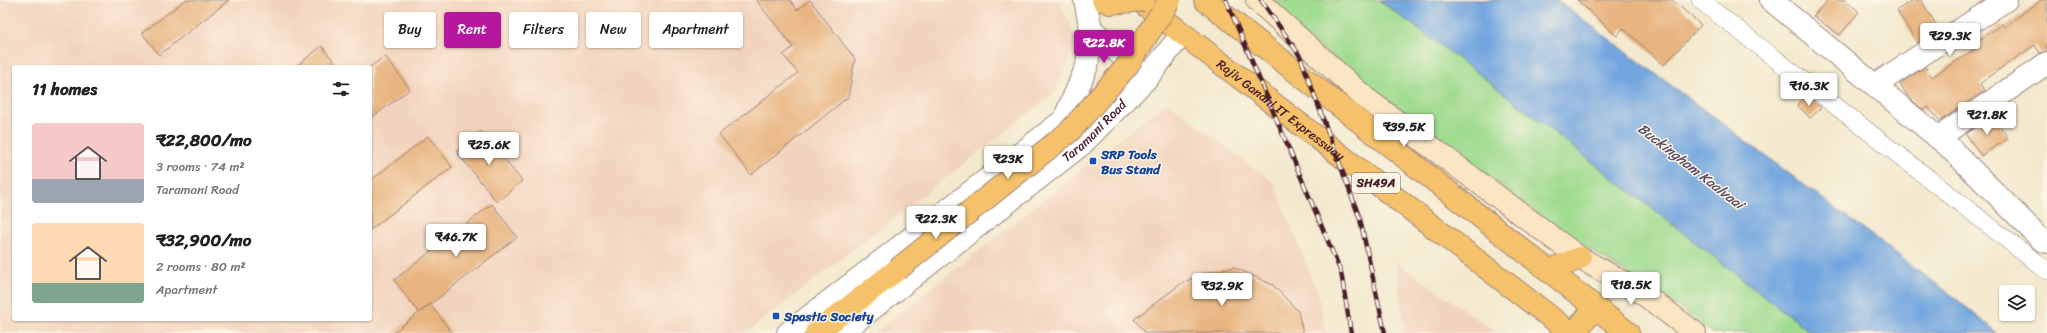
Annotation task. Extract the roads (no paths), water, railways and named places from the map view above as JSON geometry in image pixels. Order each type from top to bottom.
[{"type":"main road","points":[[1103,0],[1110,3],[1144,0]]},
{"type":"main road","name":"Rajiv Gandhi IT Expressway","points":[[1140,0],[1182,34],[1571,333]]},
{"type":"main road","points":[[816,333],[1070,131],[1127,66],[1170,0]]},
{"type":"main road","points":[[1205,0],[1628,333]]},
{"type":"main road","points":[[1257,0],[1364,97],[1580,258],[1642,293],[1695,333]]},
{"type":"main road","points":[[1548,271],[1580,258]]},
{"type":"main road","points":[[1574,333],[1595,308]]},
{"type":"street","points":[[788,333],[1064,120],[1087,66],[1090,29],[1085,0]]},
{"type":"street","points":[[1700,0],[2047,271]]},
{"type":"street","points":[[1771,0],[1938,138],[2045,239]]},
{"type":"street","points":[[1875,85],[2006,0]]},
{"type":"street","points":[[1090,29],[1147,78]]},
{"type":"street","name":"Taramani Road","points":[[840,333],[1082,144],[1147,78],[1182,34]]},
{"type":"street","points":[[1938,138],[2047,63]]},
{"type":"water","name":"Buckingham Kaalvaai","points":[[1379,0],[1557,0],[1954,297],[1997,333],[1812,333],[1478,73]]},
{"type":"railway","points":[[1226,0],[1341,272],[1351,333]]},
{"type":"railway","points":[[1261,0],[1300,56],[1360,219],[1385,333]]},
{"type":"place","name":"SRP Tools Bus Stand","points":[[1093,161]]},
{"type":"place","name":"Spastic Society","points":[[776,316]]}]
